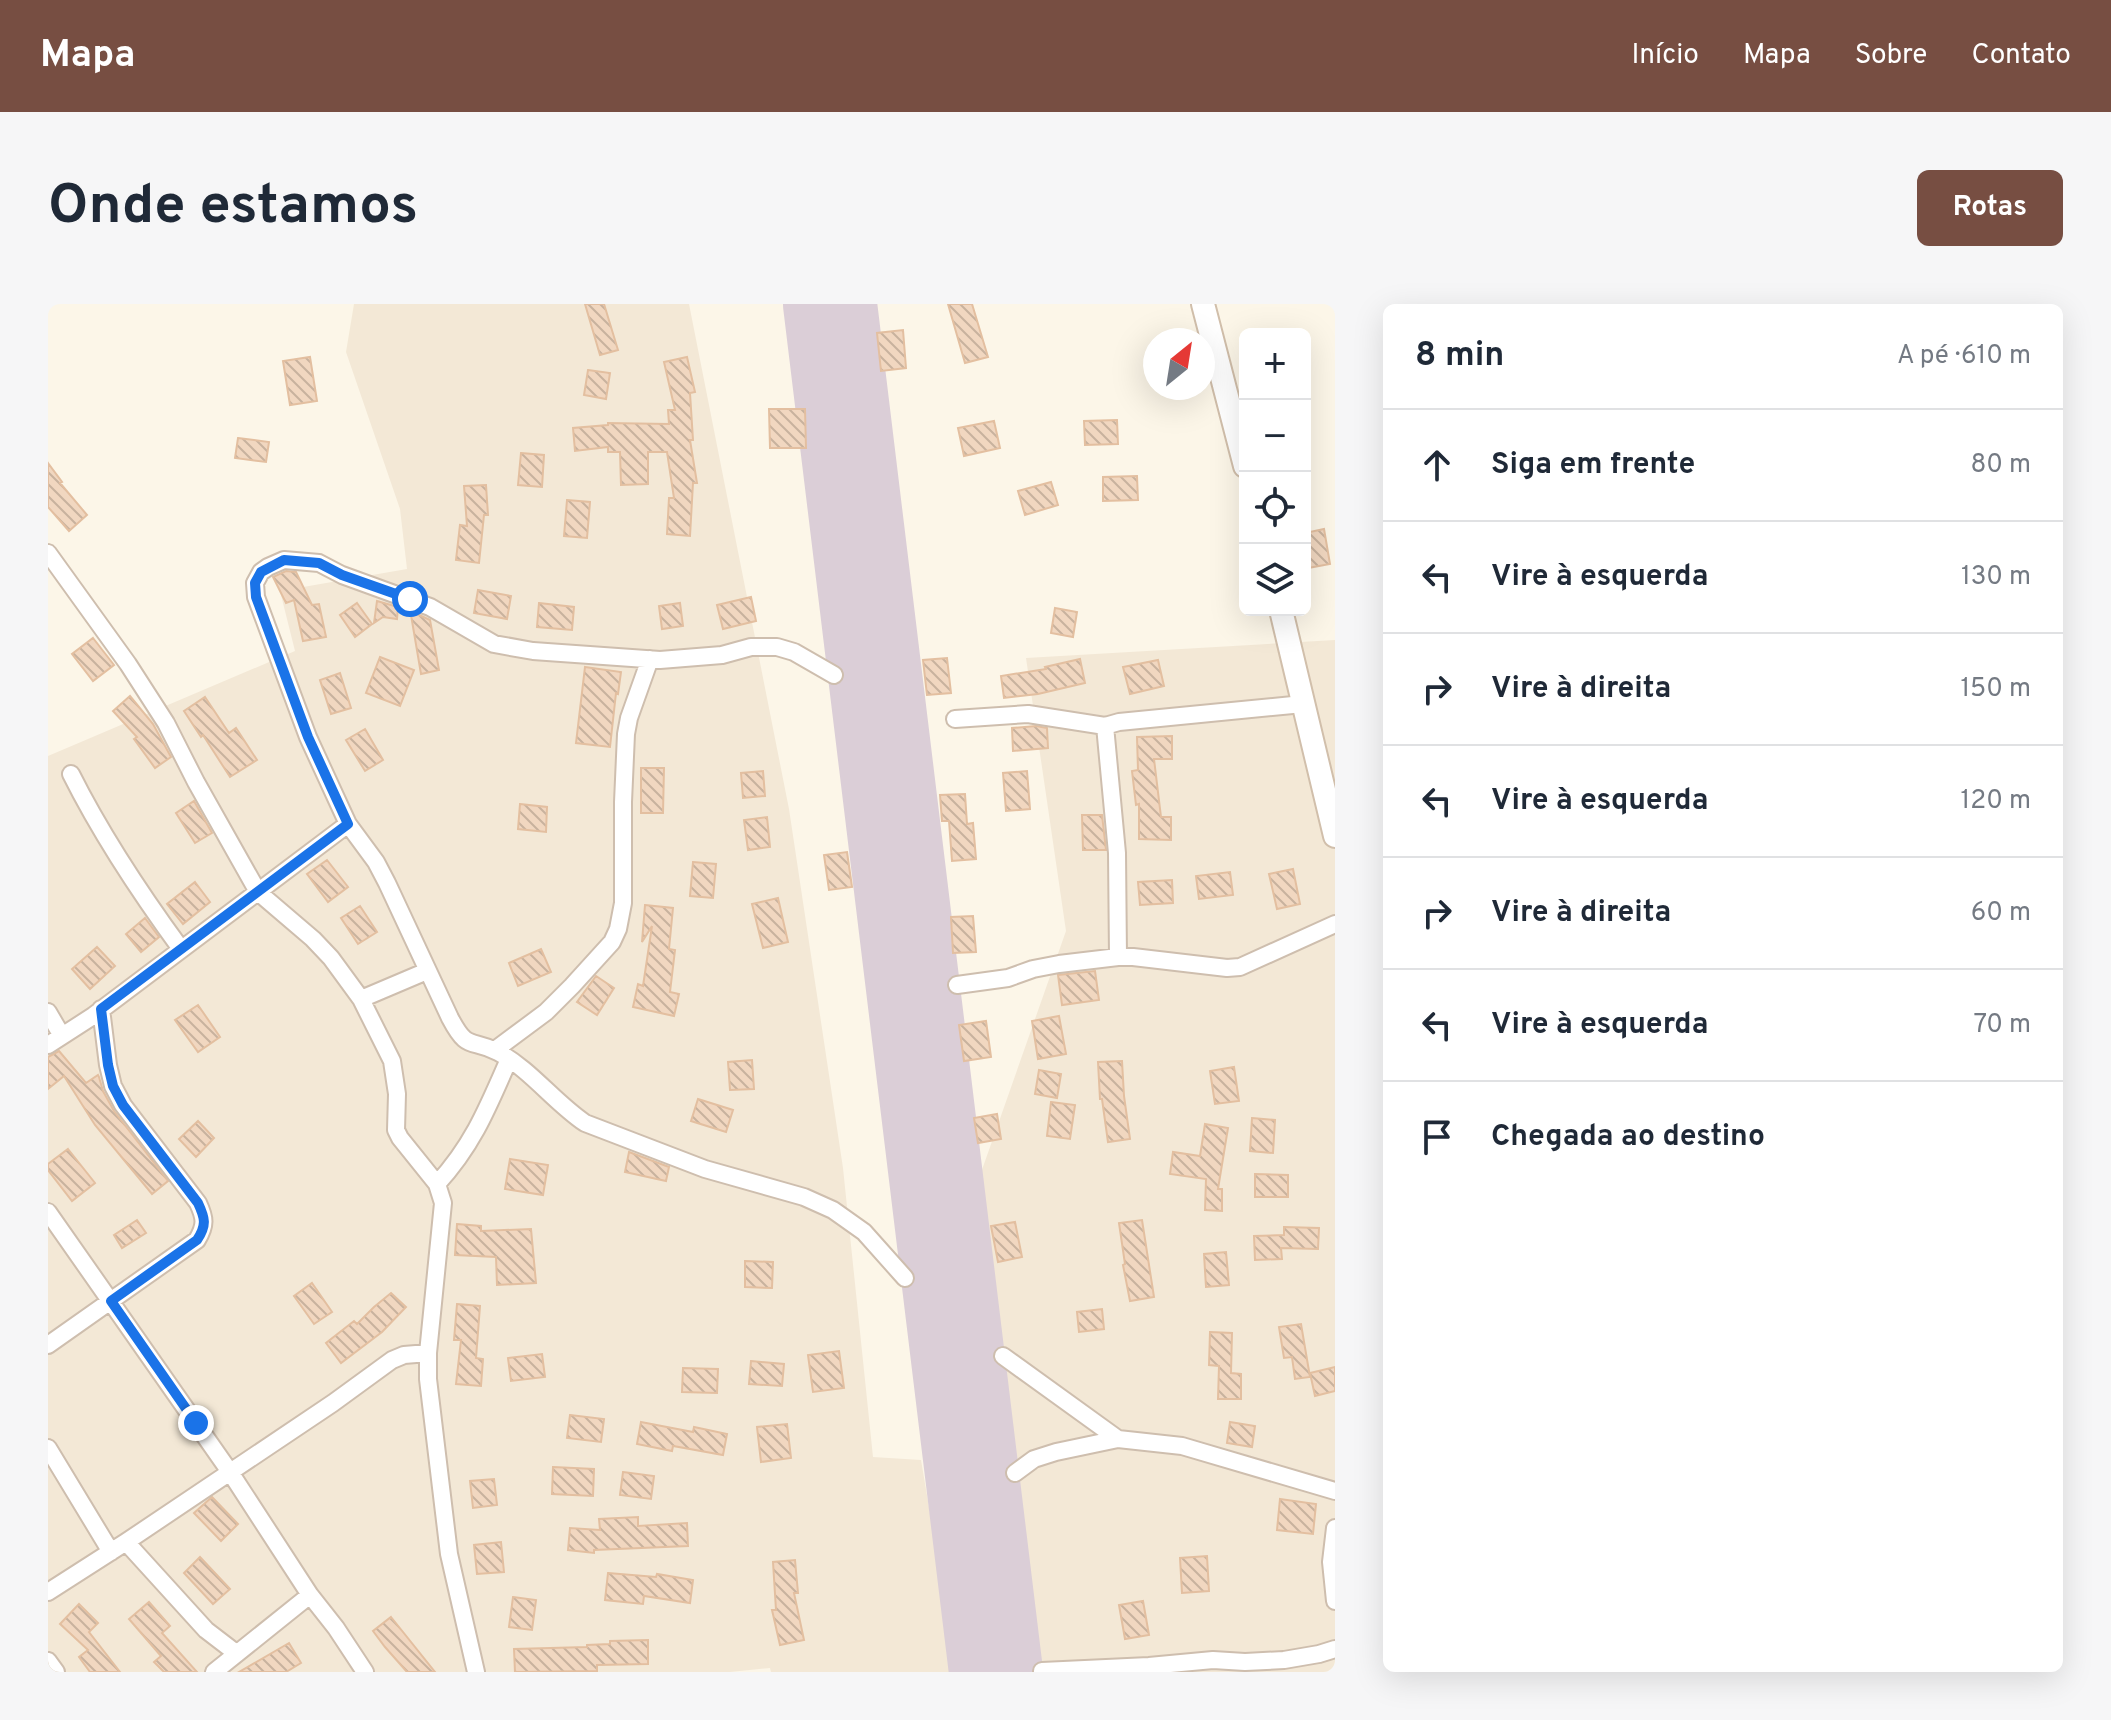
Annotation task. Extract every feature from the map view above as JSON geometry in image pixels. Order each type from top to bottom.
[{"type":"main road","points":[[1203,304],[1239,443]]},
{"type":"main road","points":[[1282,616],[1335,836]]},
{"type":"street","points":[[48,553],[128,664],[166,723],[258,892],[331,958],[361,999],[392,1061],[397,1094],[396,1130],[437,1184],[443,1203],[428,1379],[449,1554],[476,1672]]},
{"type":"street","points":[[834,675],[794,652],[777,647],[751,647],[699,658],[650,659],[547,652],[494,644],[430,607],[342,575],[319,563],[284,560],[261,572],[255,583],[256,597],[308,737],[348,824],[376,862],[458,1032],[469,1043],[502,1055],[530,1075],[571,1114],[585,1123],[705,1169],[804,1197],[833,1210],[864,1232],[905,1278]]},
{"type":"street","points":[[437,1184],[464,1152],[483,1119],[502,1055],[572,986],[612,942],[618,929],[623,903],[626,734],[650,659]]},
{"type":"street","points":[[955,719],[1028,714],[1105,726],[1119,722],[1303,704]]},
{"type":"street","points":[[1105,726],[1117,853],[1118,957]]},
{"type":"street","points":[[71,774],[139,892],[181,949]]},
{"type":"street","points":[[48,1012],[55,1041],[348,824]]},
{"type":"street","points":[[957,985],[1008,978],[1059,964],[1118,957],[1240,967],[1335,924]]},
{"type":"street","points":[[361,999],[427,971]]},
{"type":"street","points":[[48,1345],[197,1240],[205,1227],[205,1217],[198,1203],[123,1105],[113,1086],[101,1009]]},
{"type":"street","points":[[48,1212],[365,1672]]},
{"type":"street","points":[[48,1592],[333,1403],[392,1360],[404,1355],[428,1353]]},
{"type":"street","points":[[1003,1356],[1118,1439]]},
{"type":"street","points":[[1015,1473],[1034,1459],[1118,1439],[1182,1446],[1335,1491]]},
{"type":"street","points":[[48,1448],[118,1547],[206,1630],[236,1653]]},
{"type":"street","points":[[1335,1528],[1331,1562],[1335,1601]]},
{"type":"street","points":[[214,1672],[310,1595]]},
{"type":"street","points":[[1042,1671],[1213,1660],[1284,1660],[1335,1649]]},
{"type":"street","points":[[48,1661],[56,1672]]},
{"type":"shaded area","points":[[354,304],[689,304],[789,809],[843,1168],[873,1457],[921,1460],[957,1672],[771,1672],[770,1668],[730,1672],[48,1672],[48,756],[295,651],[280,591],[407,569],[400,509],[346,352]]},
{"type":"shaded area","points":[[1335,640],[1335,1672],[1028,1672],[971,1201],[1066,931],[1026,658]]},
{"type":"building","points":[[585,304],[604,304],[618,350],[600,355]]},
{"type":"building","points":[[948,304],[972,304],[988,357],[965,363]]},
{"type":"building","points":[[903,330],[906,368],[881,371],[877,333]]},
{"type":"building","points":[[310,357],[317,401],[290,405],[283,361]]},
{"type":"building","points":[[687,357],[695,392],[690,393],[693,440],[690,440],[697,483],[693,483],[690,536],[667,534],[669,498],[674,498],[667,452],[648,452],[648,484],[621,485],[620,452],[608,452],[608,447],[575,451],[573,428],[608,423],[669,424],[668,410],[675,410],[664,362]]},
{"type":"building","points":[[588,370],[610,373],[606,399],[584,395]]},
{"type":"building","points":[[769,409],[805,409],[806,448],[770,448]]},
{"type":"building","points":[[1117,420],[1118,444],[1085,445],[1084,421]]},
{"type":"building","points":[[994,421],[1000,448],[964,456],[958,428]]},
{"type":"building","points":[[238,438],[269,442],[266,462],[235,458]]},
{"type":"building","points":[[521,453],[544,455],[542,487],[518,485]]},
{"type":"building","points":[[48,463],[60,483],[87,515],[69,531],[48,507]]},
{"type":"building","points":[[1137,476],[1138,500],[1103,501],[1103,477]]},
{"type":"building","points":[[1051,482],[1058,505],[1025,515],[1018,491]]},
{"type":"building","points":[[486,485],[488,515],[484,515],[479,563],[456,560],[460,525],[467,526],[464,486]]},
{"type":"building","points":[[567,500],[590,502],[587,538],[564,536]]},
{"type":"building","points":[[1324,529],[1330,564],[1311,567],[1311,532]]},
{"type":"building","points":[[286,571],[296,572],[312,605],[319,604],[326,637],[303,641],[294,600],[286,603],[273,577]]},
{"type":"building","points":[[478,590],[511,596],[507,619],[474,613]]},
{"type":"building","points":[[751,597],[756,621],[723,629],[717,605]]},
{"type":"building","points":[[377,601],[398,607],[397,619],[383,617],[374,623]]},
{"type":"building","points":[[357,603],[372,624],[355,637],[340,615]]},
{"type":"building","points":[[539,603],[574,607],[572,630],[537,627]]},
{"type":"building","points":[[680,603],[683,626],[662,629],[659,606]]},
{"type":"building","points":[[1055,608],[1077,612],[1073,637],[1051,633]]},
{"type":"building","points":[[417,614],[430,620],[439,670],[421,674],[411,615]]},
{"type":"building","points":[[93,638],[114,665],[93,681],[72,654]]},
{"type":"building","points":[[380,657],[414,670],[400,706],[366,693]]},
{"type":"building","points":[[947,658],[951,693],[927,695],[923,660]]},
{"type":"building","points":[[1080,659],[1085,683],[1004,698],[1001,676],[1046,669]]},
{"type":"building","points":[[1158,660],[1164,686],[1130,694],[1123,667]]},
{"type":"building","points":[[585,667],[621,672],[610,747],[576,743]]},
{"type":"building","points":[[340,673],[351,708],[331,714],[320,680]]},
{"type":"building","points":[[130,696],[153,724],[171,757],[155,768],[134,739],[137,737],[113,711]]},
{"type":"building","points":[[205,697],[229,733],[236,728],[257,760],[230,777],[184,711]]},
{"type":"building","points":[[1012,728],[1047,728],[1048,748],[1013,751]]},
{"type":"building","points":[[365,729],[383,760],[365,771],[346,740]]},
{"type":"building","points":[[1172,736],[1172,759],[1154,759],[1161,817],[1171,817],[1171,840],[1139,839],[1139,804],[1136,805],[1132,771],[1138,770],[1137,737]]},
{"type":"building","points":[[641,768],[664,768],[663,813],[641,813]]},
{"type":"building","points":[[763,771],[765,796],[743,798],[741,773]]},
{"type":"building","points":[[1027,771],[1030,809],[1006,811],[1003,773]]},
{"type":"building","points":[[965,794],[967,824],[973,823],[976,859],[952,861],[949,821],[942,821],[940,795]]},
{"type":"building","points":[[194,801],[212,833],[195,843],[176,813]]},
{"type":"building","points":[[520,804],[547,807],[546,832],[518,829]]},
{"type":"building","points":[[1082,815],[1102,815],[1106,850],[1083,850]]},
{"type":"building","points":[[767,817],[770,847],[748,850],[744,820]]},
{"type":"building","points":[[847,852],[852,887],[829,890],[824,855]]},
{"type":"building","points":[[327,860],[348,887],[328,902],[307,874]]},
{"type":"building","points":[[693,862],[716,864],[713,898],[690,896]]},
{"type":"building","points":[[1293,869],[1300,904],[1277,909],[1269,874]]},
{"type":"building","points":[[1230,872],[1233,895],[1199,899],[1196,876]]},
{"type":"building","points":[[1172,880],[1173,903],[1140,905],[1138,882]]},
{"type":"building","points":[[195,882],[210,902],[183,924],[167,904]]},
{"type":"building","points":[[778,898],[788,942],[763,948],[752,904]]},
{"type":"building","points":[[645,905],[673,908],[669,949],[675,950],[670,992],[679,994],[674,1016],[633,1007],[638,984],[643,986],[652,926],[642,942]]},
{"type":"building","points":[[360,906],[377,932],[358,944],[341,918]]},
{"type":"building","points":[[973,916],[976,952],[953,953],[951,917]]},
{"type":"building","points":[[145,918],[159,937],[141,952],[126,934]]},
{"type":"building","points":[[97,947],[115,966],[90,989],[72,969]]},
{"type":"building","points":[[541,949],[551,972],[518,986],[509,963]]},
{"type":"building","points":[[1095,971],[1099,1000],[1062,1005],[1058,975]]},
{"type":"building","points":[[596,976],[614,988],[597,1015],[577,1002]]},
{"type":"building","points":[[198,1005],[220,1037],[198,1052],[175,1020]]},
{"type":"building","points":[[1059,1016],[1066,1054],[1038,1059],[1032,1021]]},
{"type":"building","points":[[986,1021],[991,1057],[964,1061],[959,1025]]},
{"type":"building","points":[[59,1051],[86,1083],[98,1075],[114,1111],[168,1181],[152,1194],[95,1125],[64,1076],[48,1089],[48,1057]]},
{"type":"building","points":[[752,1060],[754,1089],[730,1090],[728,1062]]},
{"type":"building","points":[[1122,1061],[1130,1139],[1108,1142],[1100,1099],[1098,1062]]},
{"type":"building","points":[[1234,1067],[1239,1101],[1215,1104],[1210,1071]]},
{"type":"building","points":[[1039,1070],[1061,1074],[1057,1098],[1035,1094]]},
{"type":"building","points":[[698,1099],[733,1110],[726,1132],[691,1121]]},
{"type":"building","points":[[1051,1102],[1075,1105],[1070,1139],[1047,1136]]},
{"type":"building","points":[[997,1114],[1001,1139],[978,1143],[974,1118]]},
{"type":"building","points":[[1252,1118],[1275,1120],[1273,1153],[1250,1151]]},
{"type":"building","points":[[198,1121],[214,1138],[196,1157],[179,1139]]},
{"type":"building","points":[[1205,1124],[1228,1128],[1218,1189],[1222,1189],[1222,1211],[1205,1210],[1206,1179],[1170,1174],[1173,1152],[1200,1156]]},
{"type":"building","points":[[68,1149],[95,1183],[72,1201],[48,1170],[48,1164]]},
{"type":"building","points":[[629,1152],[669,1167],[666,1181],[625,1172]]},
{"type":"building","points":[[510,1159],[548,1165],[543,1195],[505,1189]]},
{"type":"building","points":[[1255,1174],[1288,1175],[1288,1197],[1255,1197]]},
{"type":"building","points":[[137,1220],[146,1233],[122,1248],[114,1235]]},
{"type":"building","points":[[1142,1220],[1154,1297],[1130,1301],[1119,1223]]},
{"type":"building","points":[[1015,1222],[1022,1257],[998,1262],[991,1226]]},
{"type":"building","points":[[457,1224],[481,1226],[481,1231],[531,1229],[536,1283],[497,1285],[496,1257],[455,1255]]},
{"type":"building","points":[[1284,1227],[1319,1228],[1318,1249],[1281,1248],[1282,1259],[1255,1260],[1254,1236],[1284,1235]]},
{"type":"building","points":[[1226,1252],[1229,1285],[1206,1287],[1204,1254]]},
{"type":"building","points":[[745,1261],[773,1262],[772,1288],[745,1287]]},
{"type":"building","points":[[312,1283],[332,1312],[314,1324],[294,1296]]},
{"type":"building","points":[[391,1293],[406,1307],[382,1332],[341,1363],[326,1343],[354,1321],[357,1324]]},
{"type":"building","points":[[457,1304],[480,1306],[476,1358],[483,1359],[481,1386],[456,1384],[461,1340],[454,1340]]},
{"type":"building","points":[[1102,1309],[1104,1329],[1079,1332],[1077,1312]]},
{"type":"building","points":[[1301,1324],[1310,1377],[1295,1379],[1292,1357],[1284,1358],[1279,1327]]},
{"type":"building","points":[[1210,1332],[1232,1333],[1231,1373],[1241,1374],[1241,1399],[1218,1399],[1219,1366],[1209,1365]]},
{"type":"building","points":[[839,1351],[844,1388],[813,1392],[808,1355]]},
{"type":"building","points":[[542,1354],[545,1377],[511,1381],[508,1358]]},
{"type":"building","points":[[751,1361],[784,1364],[782,1386],[749,1384]]},
{"type":"building","points":[[1335,1367],[1335,1391],[1315,1396],[1310,1373]]},
{"type":"building","points":[[683,1368],[718,1369],[717,1393],[682,1392]]},
{"type":"building","points":[[570,1415],[604,1419],[601,1442],[567,1438]]},
{"type":"building","points":[[641,1422],[693,1432],[694,1427],[727,1434],[723,1455],[673,1446],[672,1451],[637,1444]]},
{"type":"building","points":[[1230,1422],[1255,1426],[1252,1447],[1227,1443]]},
{"type":"building","points":[[787,1424],[791,1458],[761,1462],[757,1427]]},
{"type":"building","points":[[553,1467],[594,1469],[593,1496],[552,1494]]},
{"type":"building","points":[[623,1472],[654,1476],[651,1499],[620,1495]]},
{"type":"building","points":[[494,1479],[497,1505],[473,1508],[470,1481]]},
{"type":"building","points":[[212,1497],[238,1524],[221,1541],[194,1513]]},
{"type":"building","points":[[1280,1499],[1316,1504],[1313,1534],[1277,1530]]},
{"type":"building","points":[[638,1517],[638,1526],[687,1523],[688,1546],[594,1550],[594,1553],[568,1550],[570,1528],[600,1530],[599,1519]]},
{"type":"building","points":[[501,1542],[504,1572],[477,1574],[474,1545]]},
{"type":"building","points":[[1207,1556],[1209,1591],[1182,1593],[1180,1558]]},
{"type":"building","points":[[200,1557],[230,1589],[213,1604],[184,1573]]},
{"type":"building","points":[[795,1560],[798,1593],[794,1593],[804,1640],[780,1645],[772,1610],[776,1610],[773,1562]]},
{"type":"building","points":[[608,1573],[656,1577],[657,1574],[693,1580],[690,1603],[644,1596],[643,1604],[605,1600]]},
{"type":"building","points":[[513,1597],[536,1600],[532,1630],[509,1627]]},
{"type":"building","points":[[1143,1601],[1149,1635],[1125,1639],[1119,1605]]},
{"type":"building","points":[[149,1602],[170,1626],[162,1633],[197,1672],[164,1672],[154,1662],[161,1656],[129,1619]]},
{"type":"building","points":[[79,1604],[98,1623],[89,1632],[120,1672],[90,1672],[79,1657],[88,1650],[60,1624]]},
{"type":"building","points":[[391,1617],[435,1672],[407,1672],[385,1647],[373,1631]]},
{"type":"building","points":[[648,1640],[648,1664],[597,1665],[597,1671],[515,1672],[514,1649],[587,1647],[610,1644],[610,1641]]},
{"type":"building","points":[[289,1643],[301,1663],[286,1672],[239,1672]]},
{"type":"runway","points":[[830,304],[996,1672]]},
{"type":"route","points":[[196,1423],[111,1301],[197,1240],[205,1227],[205,1217],[198,1203],[123,1105],[113,1086],[101,1009],[348,824],[308,737],[256,597],[255,583],[261,572],[284,560],[319,563],[342,575],[410,599]]}]
